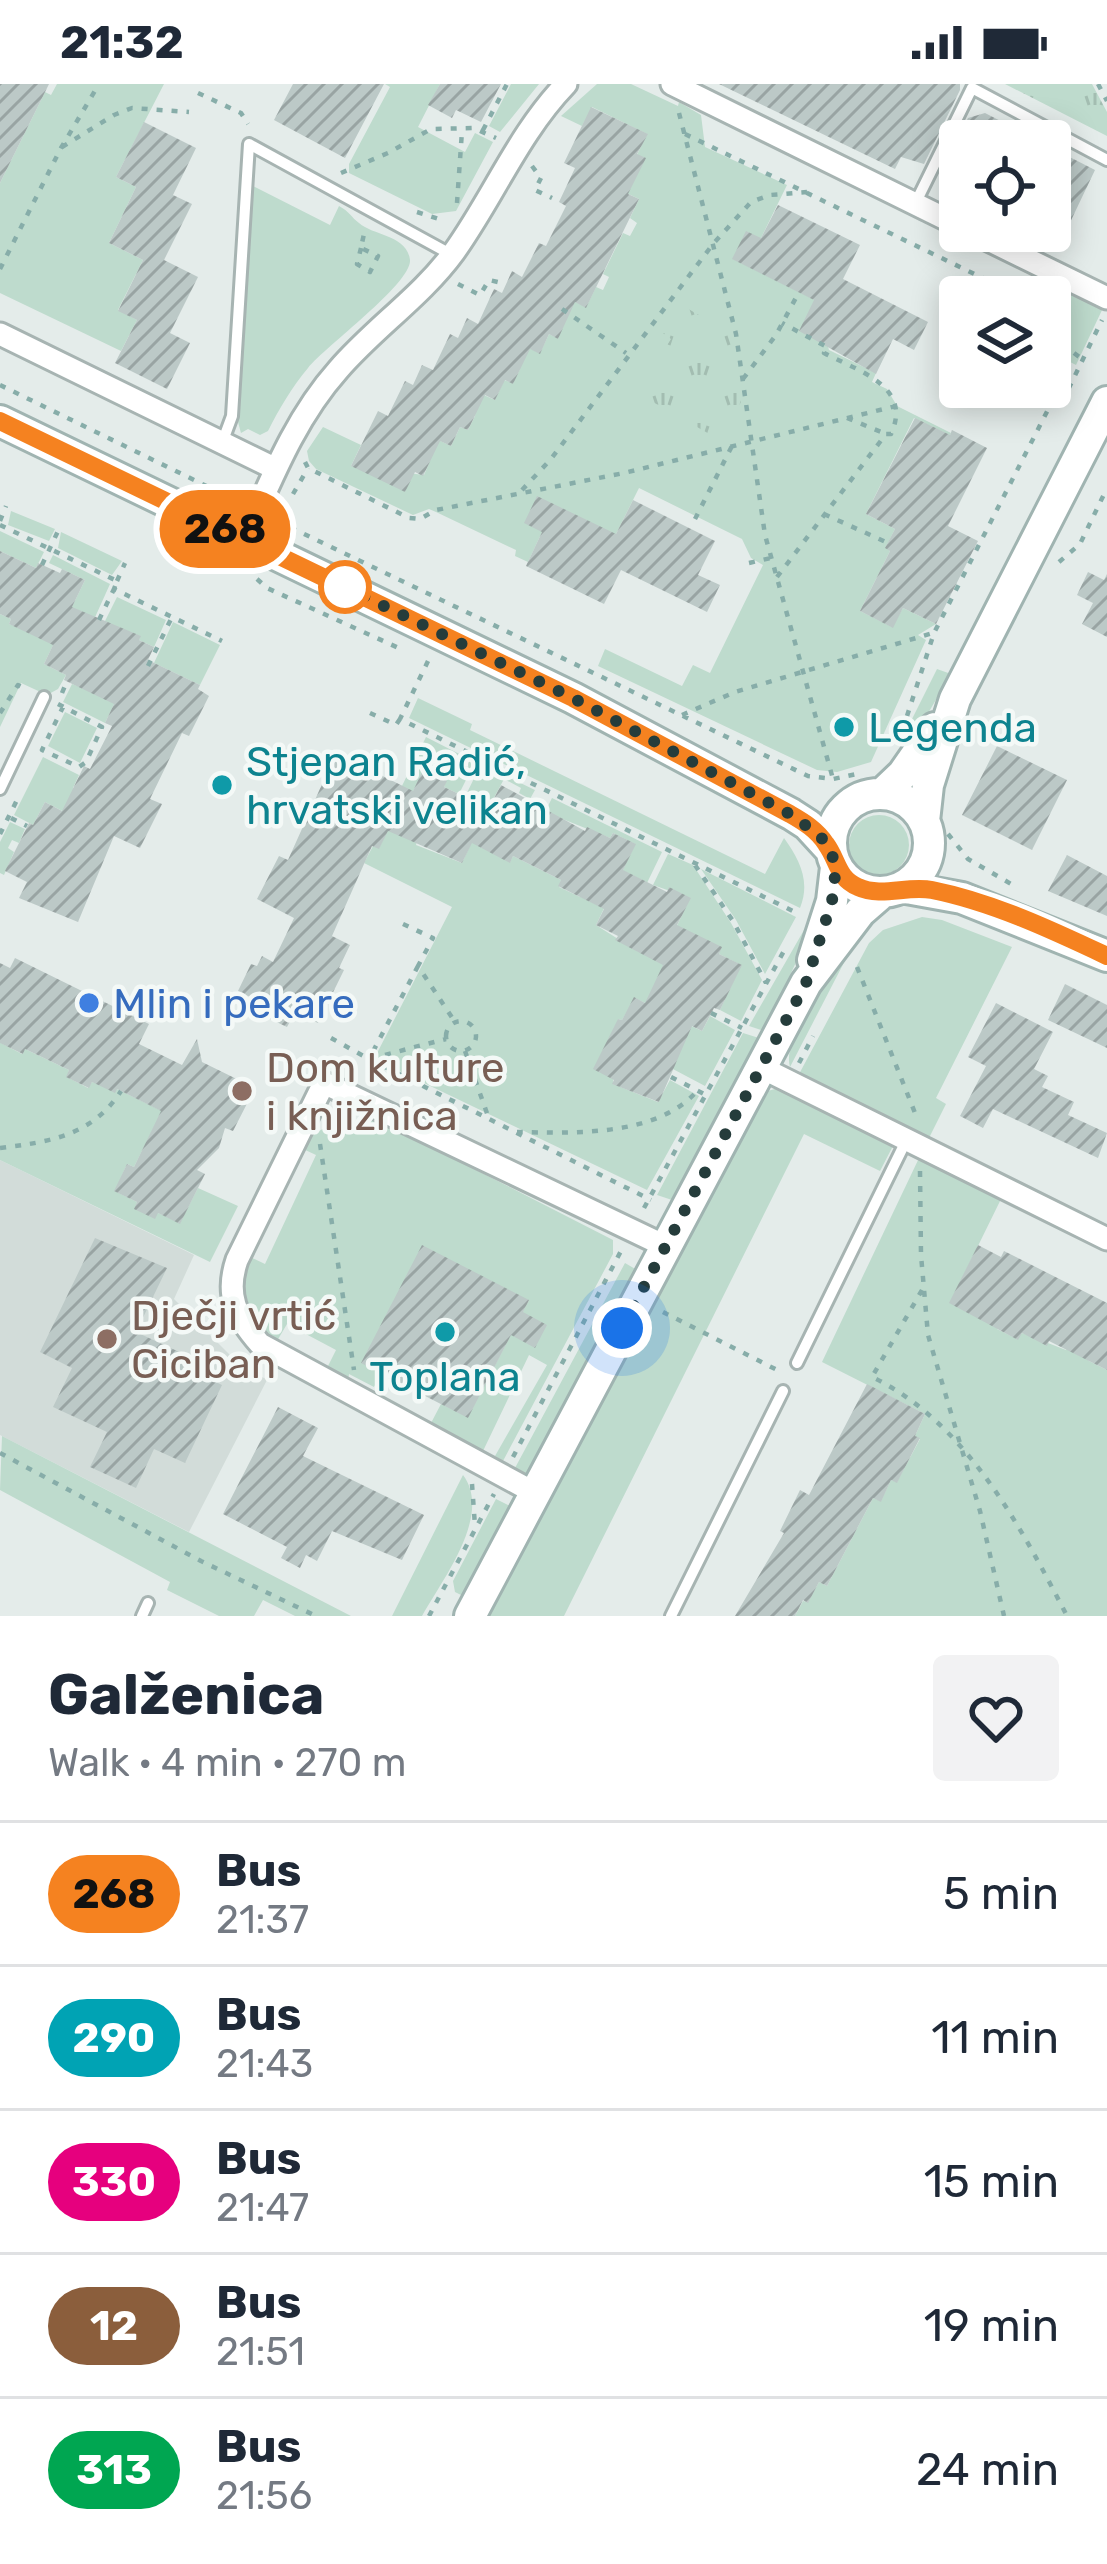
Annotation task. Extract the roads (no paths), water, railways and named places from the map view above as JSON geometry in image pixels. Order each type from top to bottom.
[{"type":"main road","points":[[806,983],[832,901],[831,835],[843,809],[879,780],[903,774],[955,699],[1107,402]]},
{"type":"main road","points":[[0,421],[251,525],[790,814],[808,825],[852,884],[962,898],[1107,956]]},
{"type":"main road","points":[[470,1616],[806,983],[860,912],[912,880],[926,860],[933,819],[928,785],[955,699]]},
{"type":"main road","points":[[879,780],[933,819]]},
{"type":"street","points":[[251,525],[276,470],[327,382],[445,263],[482,210],[515,148],[566,84]]},
{"type":"street","points":[[674,94],[939,216]]},
{"type":"street","points":[[1013,252],[1107,298]]},
{"type":"street","points":[[0,334],[276,470]]},
{"type":"street","points":[[760,1067],[1107,1239]]},
{"type":"street","points":[[536,1493],[260,1344],[237,1315],[230,1288],[237,1260],[324,1083],[626,1235],[665,1246]]},
{"type":"lane","points":[[915,204],[972,88],[1107,160]]},
{"type":"lane","points":[[222,443],[232,416],[249,144],[445,263]]},
{"type":"lane","points":[[0,789],[44,698]]},
{"type":"lane","points":[[797,1363],[913,1144]]},
{"type":"lane","points":[[671,1616],[783,1390]]},
{"type":"lane","points":[[142,1616],[148,1603]]},
{"type":"place","name":"Legenda","points":[[844,727]]},
{"type":"place","name":"Stjepan Radić, hrvatski velikan","points":[[222,785]]},
{"type":"place","name":"Mlin i pekare","points":[[89,1003]]},
{"type":"place","name":"Dom kulture i knjižnica","points":[[242,1091]]},
{"type":"place","name":"Toplana","points":[[445,1332]]},
{"type":"place","name":"Dječji vrtić Ciciban","points":[[107,1339]]}]
